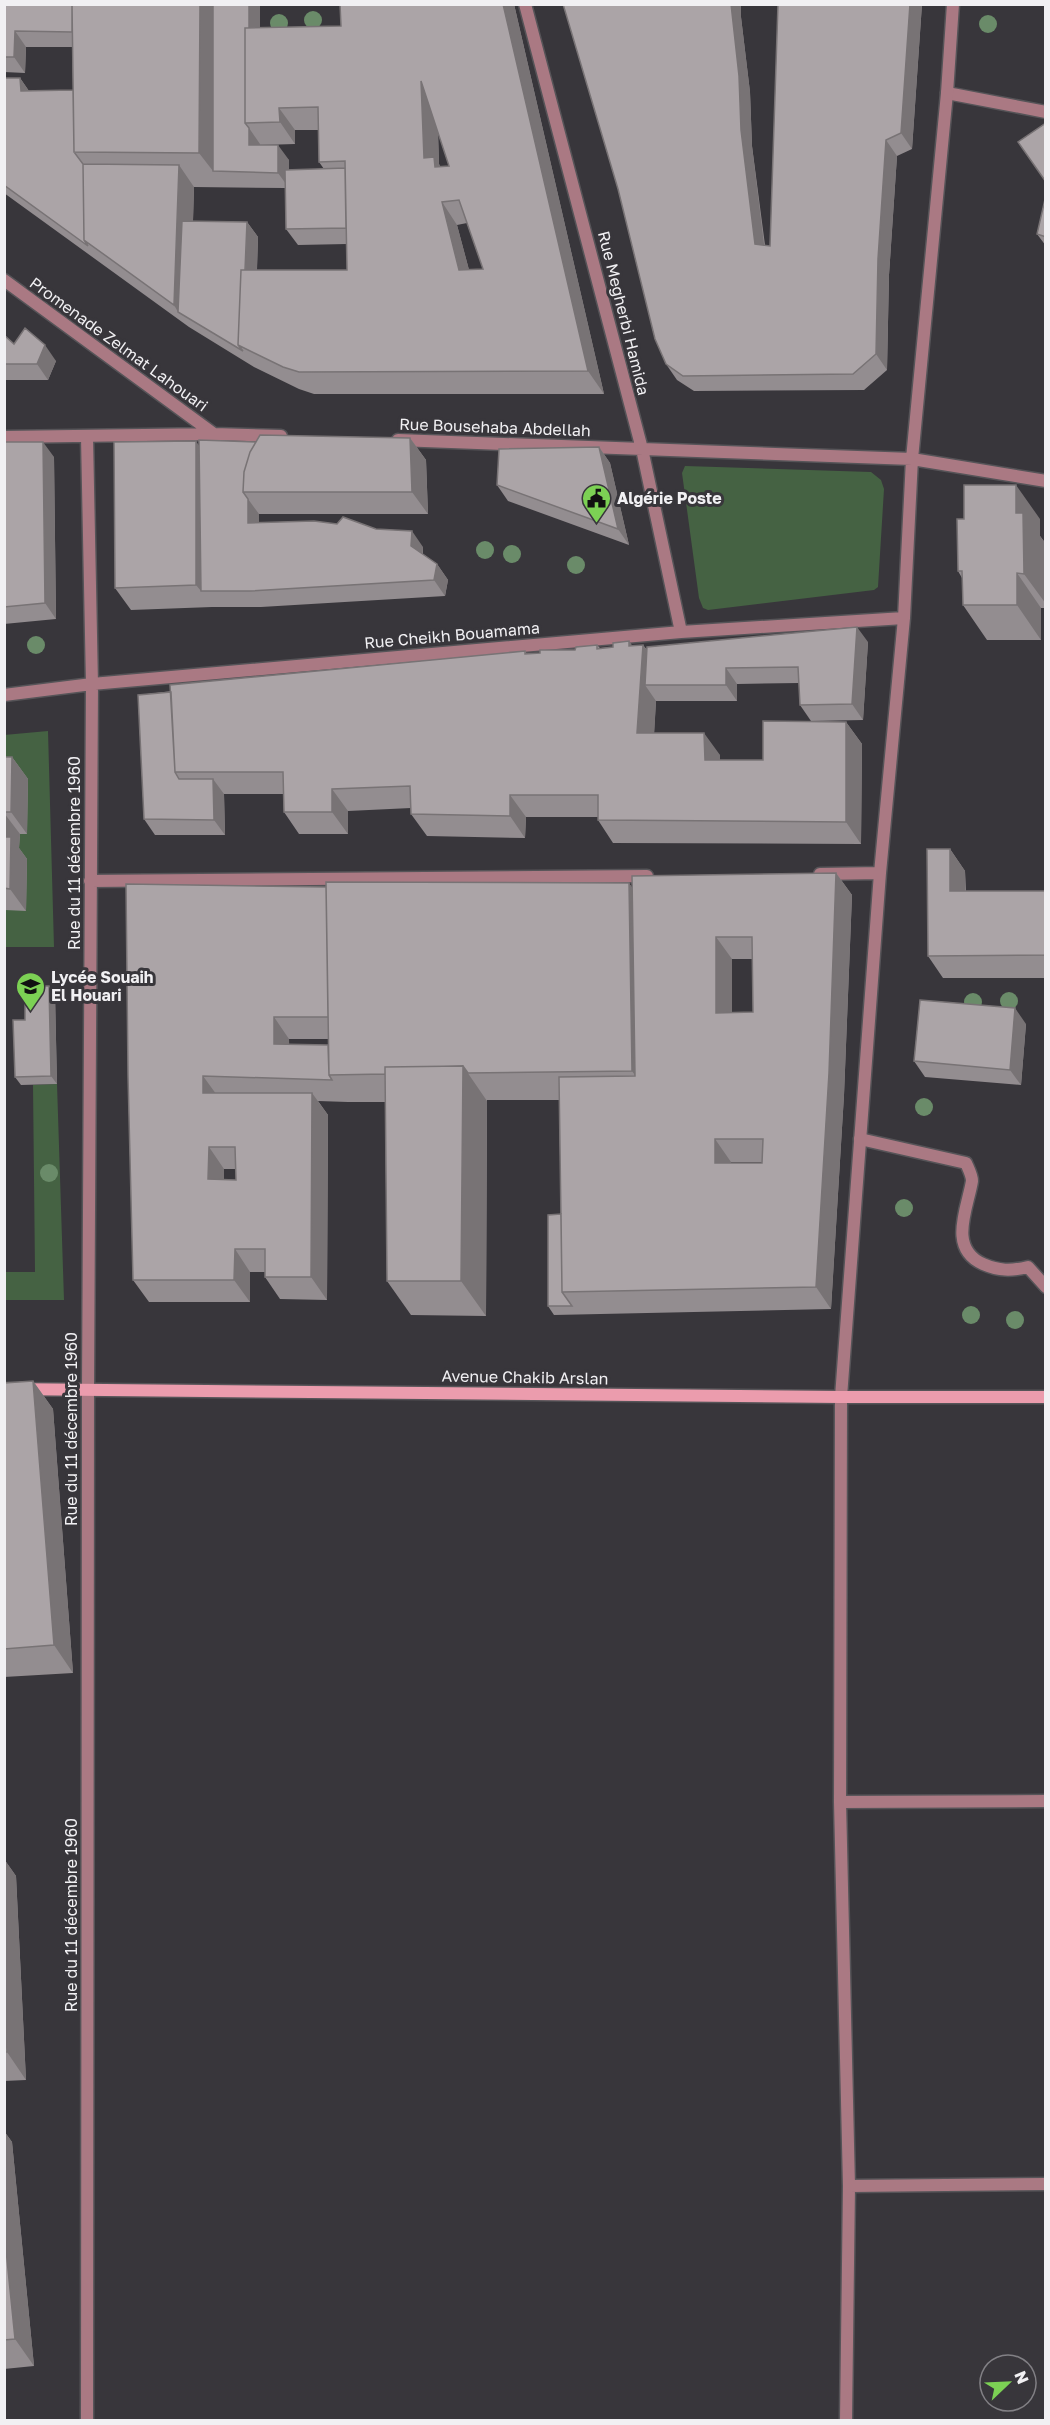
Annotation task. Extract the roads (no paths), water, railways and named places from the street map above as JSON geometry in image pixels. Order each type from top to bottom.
[{"type":"main road","name":"Avenue Chakib Arslan","points":[[4,1389],[88,1388],[841,1397],[1046,1396]]},
{"type":"street","name":"Rue Megherbi Hamida","points":[[525,4],[642,449],[681,632]]},
{"type":"street","points":[[846,2421],[849,2186],[840,1803],[841,1397],[880,873],[904,618],[912,459],[947,93],[953,4]]},
{"type":"street","points":[[947,93],[1046,112]]},
{"type":"street","name":"Promenade Zelmat Lahouari","points":[[4,280],[214,434]]},
{"type":"street","points":[[4,437],[214,434],[298,437]]},
{"type":"street","name":"Rue du 11 décembre 1960","points":[[87,437],[92,684],[88,1388],[87,2421]]},
{"type":"street","name":"Rue Bousehaba Abdellah","points":[[381,440],[912,459],[1046,481]]},
{"type":"street","name":"Rue Cheikh Bouamama","points":[[4,695],[92,684],[681,632],[904,618]]},
{"type":"street","points":[[808,874],[880,873]]},
{"type":"street","points":[[90,881],[664,875]]},
{"type":"street","points":[[860,1139],[966,1163],[972,1179],[962,1220],[964,1243],[974,1260],[993,1269],[1010,1272],[1028,1267],[1046,1287]]},
{"type":"street","points":[[840,1803],[1046,1801]]},
{"type":"street","points":[[849,2186],[1046,2184]]},
{"type":"place","name":"Algérie Poste","points":[[596,524]]},
{"type":"place","name":"Lycée Souaih El Houari","points":[[30,1012]]}]
